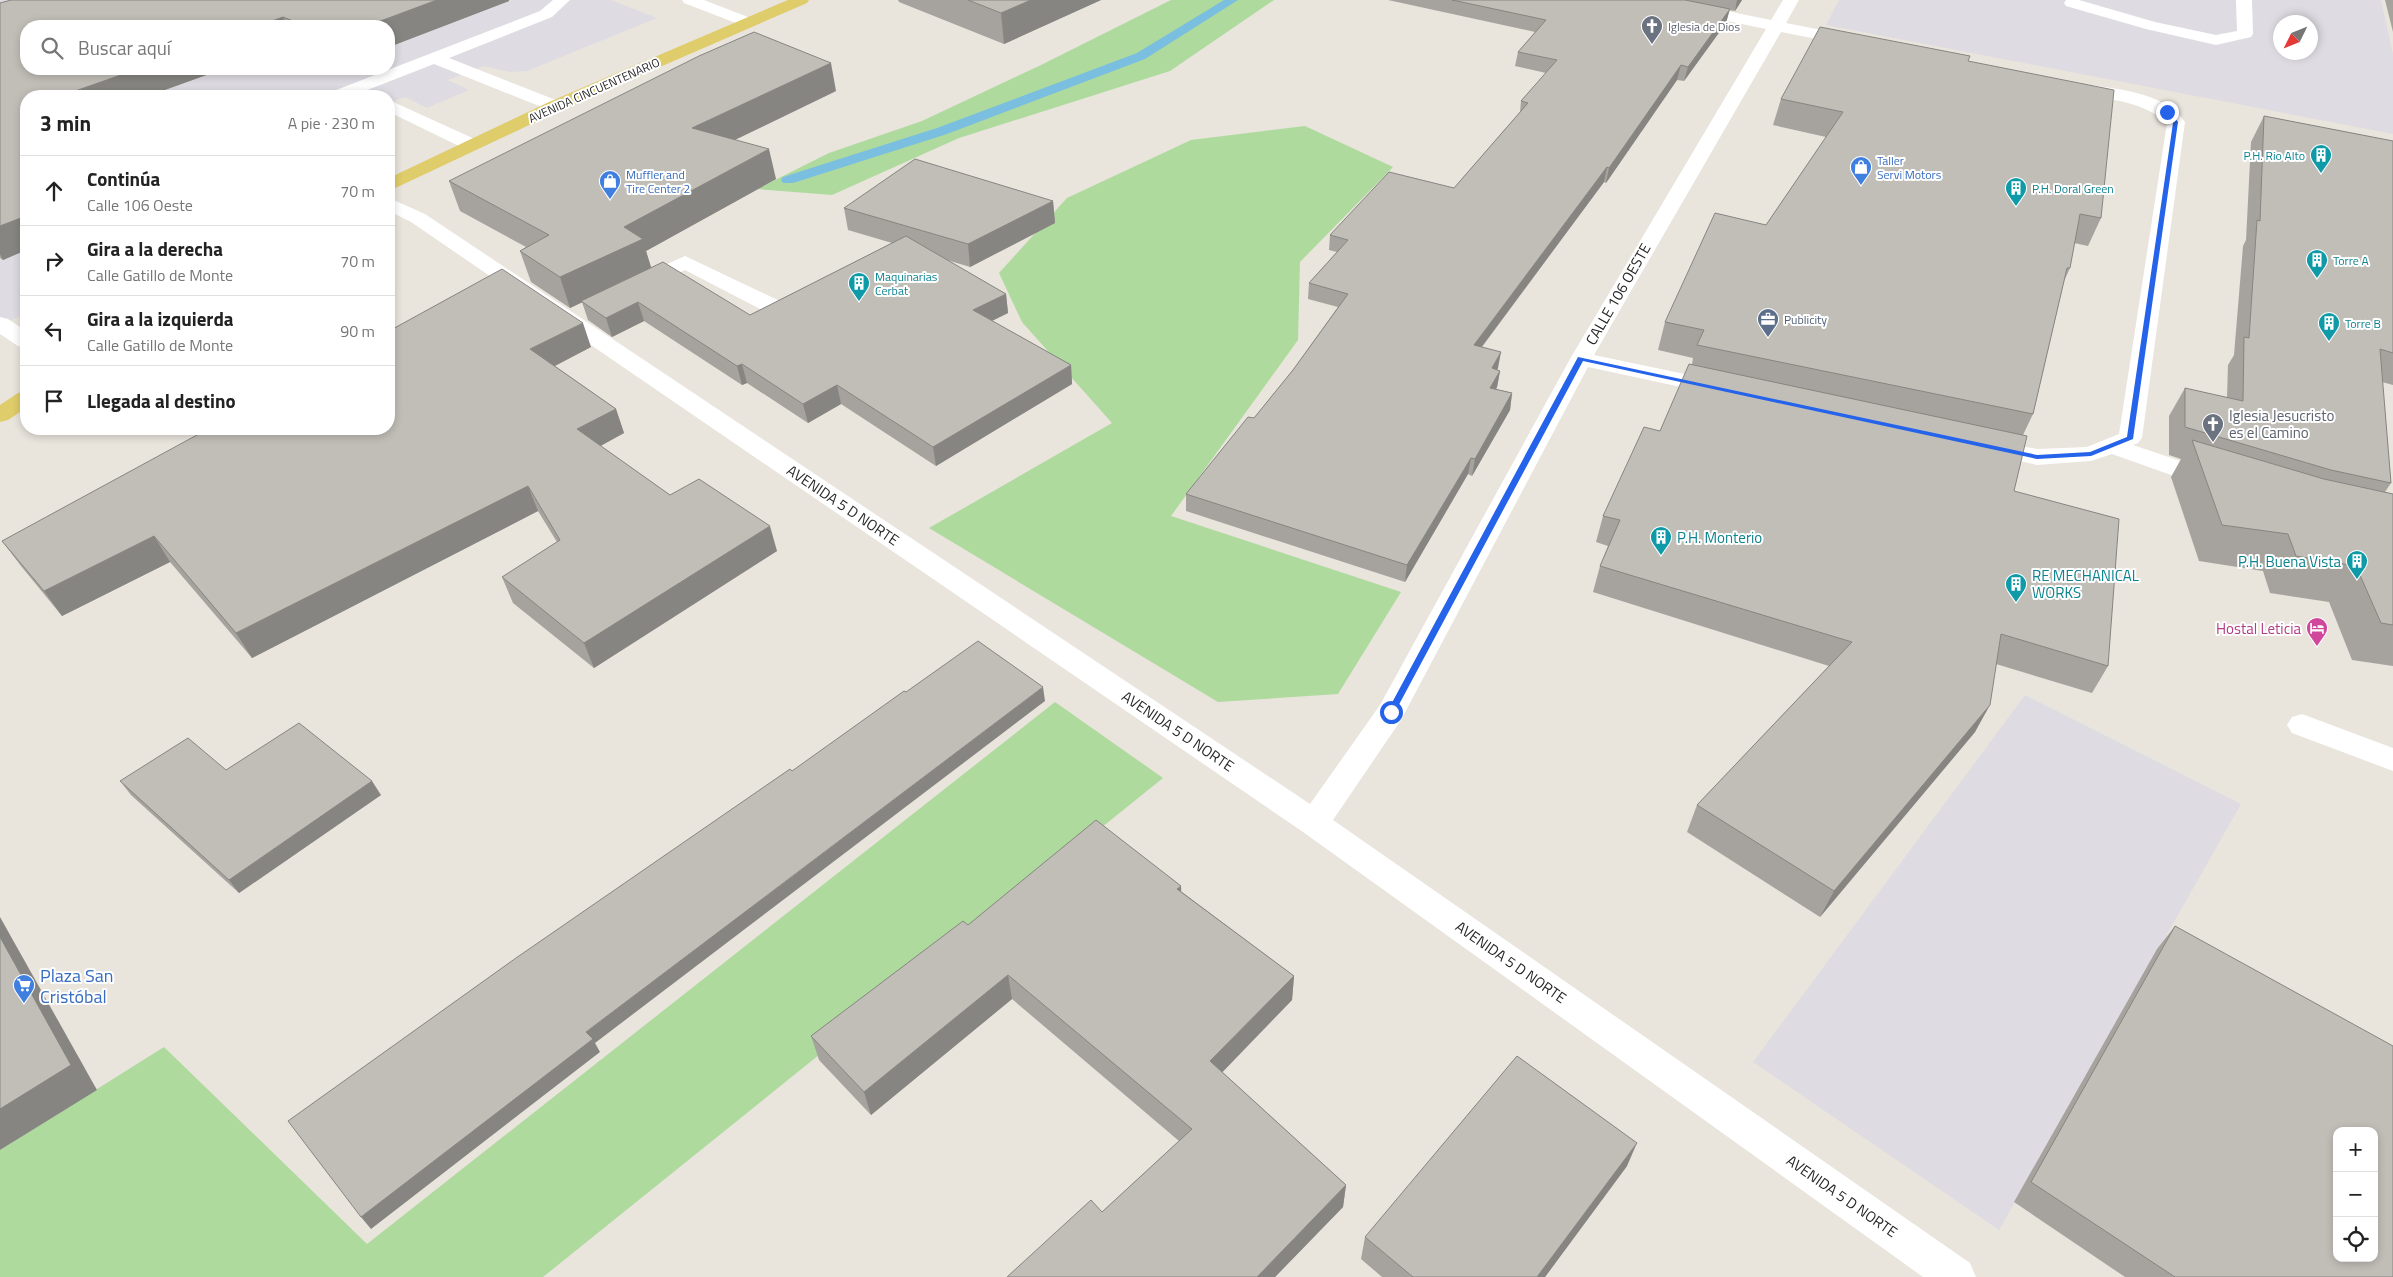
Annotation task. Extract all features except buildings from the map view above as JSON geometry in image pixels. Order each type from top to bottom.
[{"type":"main road","name":"AVENIDA CINCUENTENARIO","points":[[395,182],[555,106],[801,0]]},
{"type":"main road","points":[[0,415],[20,402]]},
{"type":"street","points":[[368,90],[435,58],[546,14],[562,0]]},
{"type":"street","points":[[690,0],[748,22]]},
{"type":"street","points":[[1649,0],[1872,46]]},
{"type":"street","name":"CALLE 106 OESTE","points":[[1314,823],[1391,712],[1580,359],[1790,0]]},
{"type":"street","points":[[2072,3],[2152,26],[2216,40],[2245,34],[2244,0]]},
{"type":"street","points":[[435,58],[555,106]]},
{"type":"street","points":[[1969,442],[2037,457],[2091,454],[2130,438],[2176,122],[2167,112],[2144,102],[2066,86]]},
{"type":"street","points":[[395,108],[472,145]]},
{"type":"street","name":"AVENIDA 5 D NORTE","points":[[395,207],[418,218],[577,315],[1314,823],[1956,1277]]},
{"type":"street","points":[[618,293],[684,262],[772,306]]},
{"type":"street","points":[[0,324],[20,338]]},
{"type":"street","points":[[1580,359],[1736,392]]},
{"type":"street","points":[[2111,446],[2234,486]]},
{"type":"street","points":[[2302,726],[2393,760]]},
{"type":"shaded area","points":[[0,0],[611,0],[657,18],[527,71],[510,72],[484,66],[448,80],[469,90],[427,108],[405,97],[395,101],[395,90],[20,90],[20,315],[0,327]]},
{"type":"shaded area","points":[[1839,0],[2381,0],[2393,54],[2393,134],[1826,25]]},
{"type":"shaded area","points":[[2025,695],[2241,804],[1999,1230],[1753,1062]]},
{"type":"green space","points":[[1171,0],[1274,0],[1170,71],[959,138],[832,195],[757,189],[829,153],[922,121],[1041,65]]},
{"type":"green space","points":[[1305,126],[1393,167],[1300,262],[1298,340],[1171,516],[1401,592],[1338,694],[1218,702],[929,528],[1112,423],[1022,322],[999,273],[1067,198],[1191,140]]},
{"type":"green space","points":[[1055,702],[1163,778],[543,1277],[0,1277],[0,1150],[164,1047],[367,1244]]},
{"type":"waterway","points":[[788,180],[942,131],[1141,56],[1232,0]]},
{"type":"place","name":"Iglesia de Dios","points":[[1652,45]]},
{"type":"place","name":"P.H. Rio Alto","points":[[2321,174]]},
{"type":"place","name":"Taller Servi Motors","points":[[1861,186]]},
{"type":"place","name":"Muffler and Tire Center 2","points":[[610,200]]},
{"type":"place","name":"P.H. Doral Green","points":[[2016,207]]},
{"type":"place","name":"Torre A","points":[[2317,279]]},
{"type":"place","name":"Maquinarias Cerbat","points":[[859,302]]},
{"type":"place","name":"Publicity","points":[[1768,338]]},
{"type":"place","name":"Torre B","points":[[2329,342]]},
{"type":"place","name":"Iglesia Jesucristo es el Camino","points":[[2213,443]]},
{"type":"place","name":"P.H. Monterio","points":[[1661,556]]},
{"type":"place","name":"P.H. Buena Vista","points":[[2357,580]]},
{"type":"place","name":"RE MECHANICAL WORKS","points":[[2016,603]]},
{"type":"place","name":"Hostal Leticia","points":[[2317,647]]},
{"type":"place","name":"Plaza San Cristóbal","points":[[24,1004]]},
{"type":"route","points":[[1391,712],[1580,359],[2037,457],[2091,454],[2130,438],[2176,122],[2167,112]]}]
